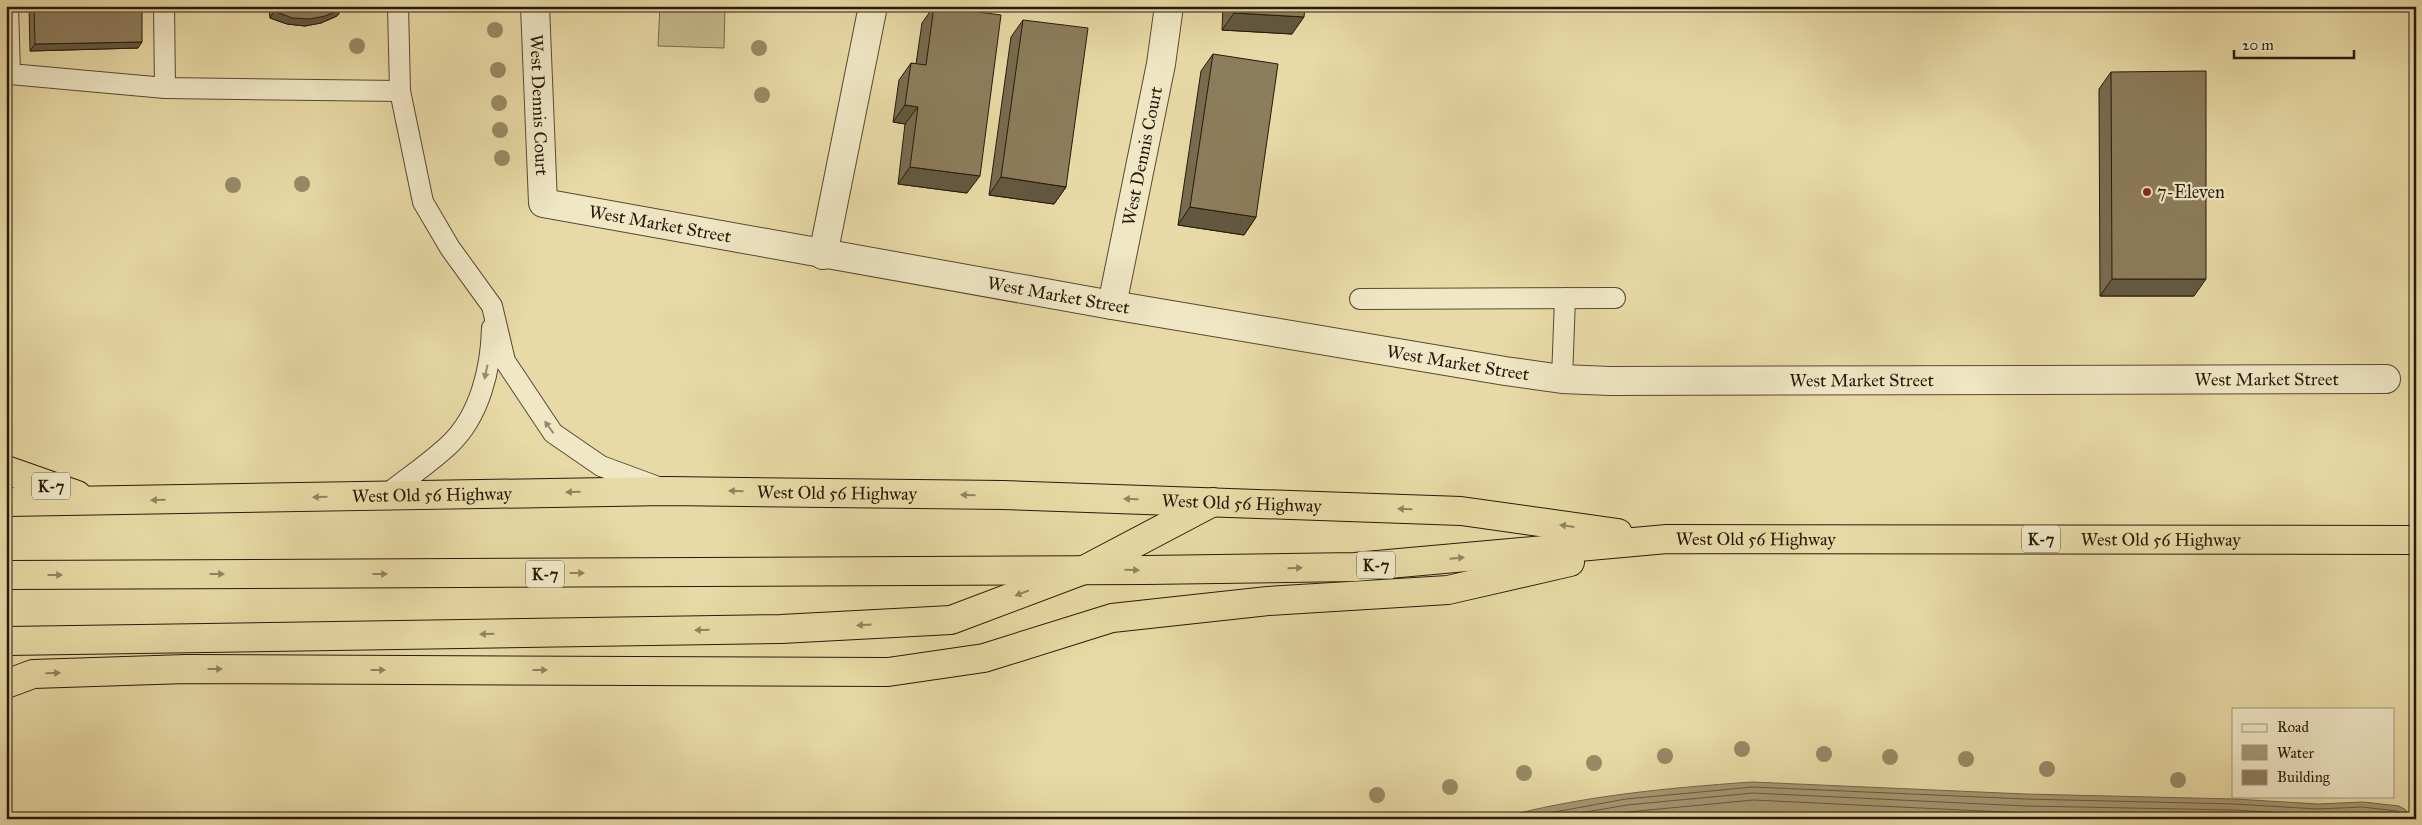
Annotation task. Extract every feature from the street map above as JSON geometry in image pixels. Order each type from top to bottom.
[{"type":"highway","name":"K-7","points":[[6,470],[95,502]]},
{"type":"highway","name":"West Old 56 Highway","points":[[6,502],[95,502],[668,490],[1003,495],[1461,511],[1667,539]]},
{"type":"highway","points":[[6,641],[781,629],[951,620],[1084,570],[1214,501]]},
{"type":"highway","name":"West Old 56 Highway","points":[[6,575],[981,572],[1355,567],[1667,539],[2416,540]]},
{"type":"highway","points":[[6,684],[33,674],[186,669],[888,672],[984,658],[1112,618],[1268,601],[1448,590],[1667,539]]},
{"type":"street","name":"West Dennis Court","points":[[535,6],[544,203]]},
{"type":"street","points":[[823,255],[873,6]]},
{"type":"street","name":"West Dennis Court","points":[[1112,305],[1161,64],[1169,6]]},
{"type":"street","name":"West Market Street","points":[[544,203],[823,255],[1112,305],[1562,379],[1630,381],[2386,379]]},
{"type":"lane","points":[[8,6],[10,74],[165,88],[400,91]]},
{"type":"lane","points":[[164,6],[165,88]]},
{"type":"lane","points":[[398,6],[400,91],[423,202],[450,248],[492,306],[505,361],[553,433],[601,466],[668,490]]},
{"type":"lane","points":[[1562,379],[1565,298]]},
{"type":"lane","points":[[1360,299],[1615,298]]},
{"type":"lane","points":[[386,495],[450,444],[472,415],[486,377],[491,343],[492,306]]},
{"type":"shaded area","points":[[660,6],[725,6],[724,48],[658,46]]},
{"type":"water","points":[[1752,782],[2025,794],[2235,799],[2318,804],[2363,802],[2399,806],[2406,810],[2409,819],[1496,819],[1559,804],[1623,794]]},
{"type":"building","points":[[34,6],[142,6],[142,42],[35,44]]},
{"type":"building","points":[[274,6],[342,6],[342,9],[325,16],[310,19],[292,18],[274,11]]},
{"type":"building","points":[[934,6],[1001,15],[980,176],[910,167],[918,107],[905,105],[911,63],[926,65]]},
{"type":"building","points":[[1234,6],[1305,6],[1304,17],[1234,13]]},
{"type":"building","points":[[1023,20],[1088,28],[1066,187],[1001,177]]},
{"type":"building","points":[[1213,54],[1278,64],[1256,217],[1190,207]]},
{"type":"building","name":"7-Eleven","points":[[2206,71],[2206,279],[2112,279],[2111,72]]},
{"type":"place","name":"7-Eleven","points":[[2147,192]]}]
